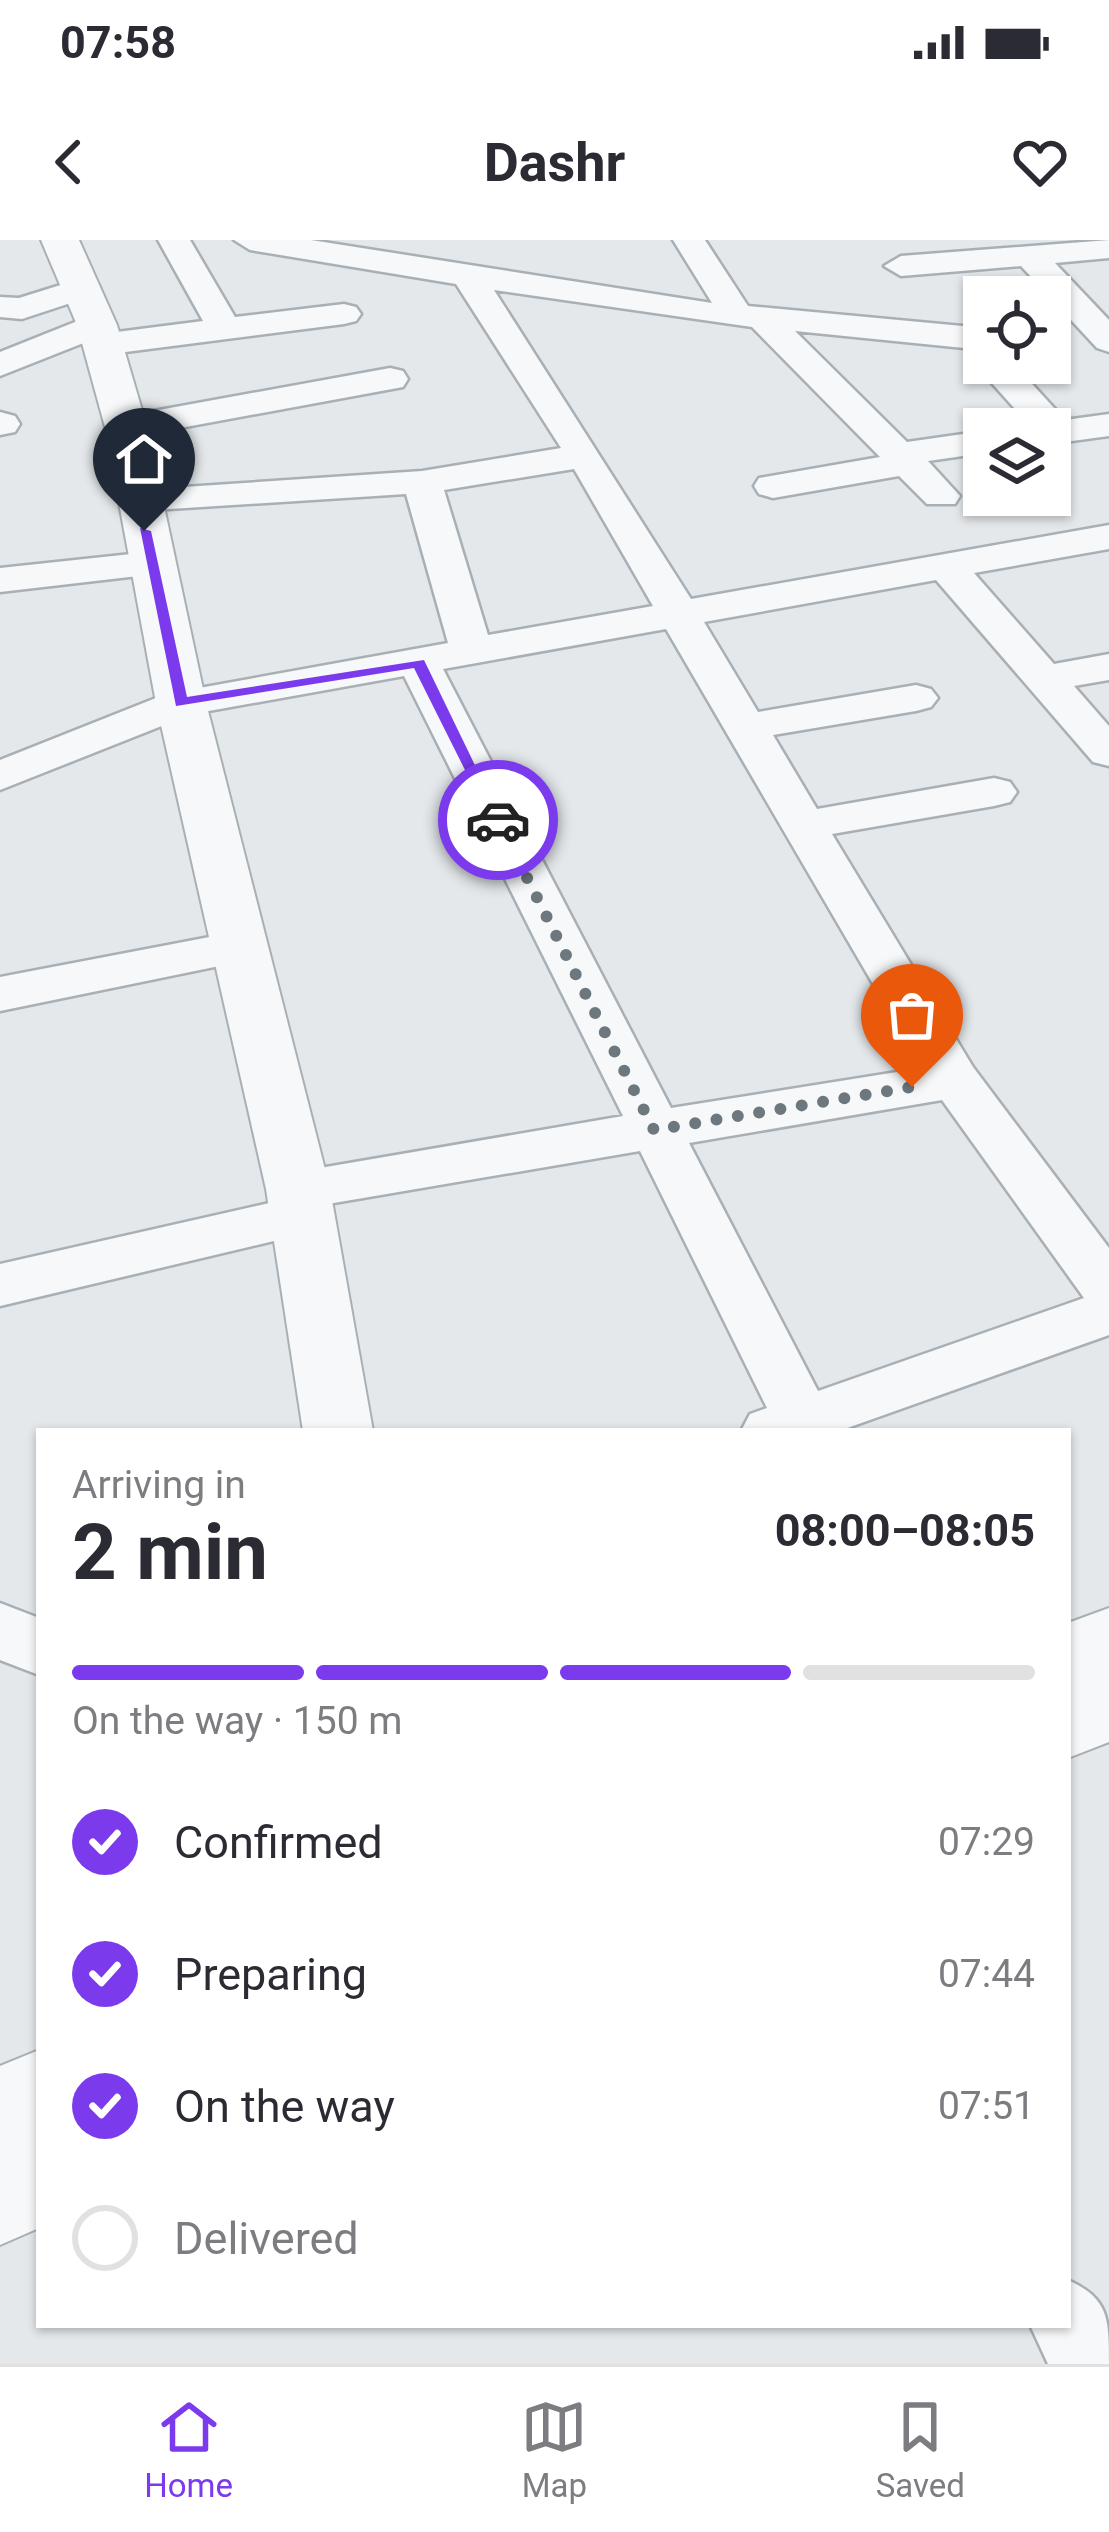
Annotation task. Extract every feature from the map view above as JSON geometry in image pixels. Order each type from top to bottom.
[{"type":"street","points":[[60,240],[94,319],[125,427],[181,703],[299,1203],[337,1428]]},
{"type":"street","points":[[174,240],[225,329]]},
{"type":"street","points":[[689,240],[750,317],[941,496]]},
{"type":"street","points":[[270,241],[750,317],[963,337]]},
{"type":"street","points":[[919,333],[891,253],[1028,255],[1109,248]]},
{"type":"street","points":[[1028,255],[1109,341]]},
{"type":"street","points":[[467,274],[585,456],[955,1080],[1109,1291]]},
{"type":"street","points":[[0,308],[225,329],[344,314]]},
{"type":"street","points":[[0,364],[94,319]]},
{"type":"street","points":[[1071,348],[1109,352]]},
{"type":"street","points":[[125,427],[390,380]]},
{"type":"street","points":[[1012,384],[1032,408]]},
{"type":"street","points":[[1071,430],[1109,425]]},
{"type":"street","points":[[772,486],[963,446]]},
{"type":"street","points":[[138,499],[422,482],[585,456]]},
{"type":"street","points":[[422,482],[472,653]]},
{"type":"street","points":[[0,776],[181,703],[1109,537]]},
{"type":"street","points":[[0,580],[150,564]]},
{"type":"street","points":[[946,566],[1109,754]]},
{"type":"street","points":[[419,663],[654,1130],[787,1425],[1109,1312]]},
{"type":"street","points":[[1042,679],[1109,667]]},
{"type":"street","points":[[745,727],[916,698]]},
{"type":"street","points":[[803,825],[994,792]]},
{"type":"street","points":[[0,994],[242,947]]},
{"type":"street","points":[[0,1285],[299,1203],[654,1130],[955,1080]]},
{"type":"street","points":[[0,1630],[36,1646]]},
{"type":"street","points":[[1071,1657],[1109,1640]]},
{"type":"street","points":[[1071,1723],[1109,1706]]},
{"type":"street","points":[[0,2110],[36,2094]]},
{"type":"street","points":[[0,2200],[36,2184]]},
{"type":"way so far","points":[[498,820],[654,1130],[912,1087]]},
{"type":"route","points":[[144,531],[181,703],[419,663],[498,820]]}]
